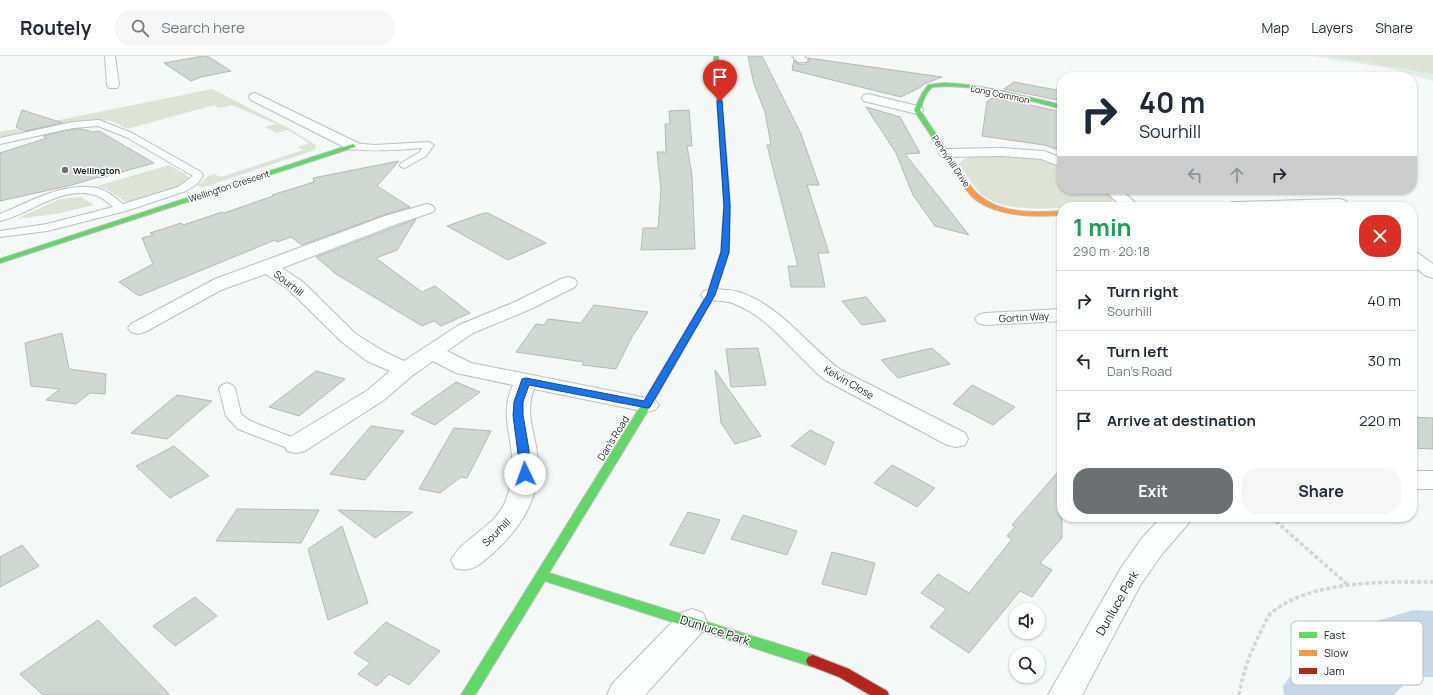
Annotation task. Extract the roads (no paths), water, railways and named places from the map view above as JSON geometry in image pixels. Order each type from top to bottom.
[{"type":"street","points":[[110,56],[113,85]]},
{"type":"street","name":"Dan's Road","points":[[468,695],[647,405],[711,295],[725,252],[727,206],[716,56]]},
{"type":"street","name":"Long Common","points":[[917,110],[928,87],[937,84],[963,86],[1057,106]]},
{"type":"street","points":[[255,97],[353,146]]},
{"type":"street","points":[[868,98],[917,110]]},
{"type":"street","name":"Pennyhill Drive","points":[[917,110],[966,184],[981,200],[1005,210],[1057,213]]},
{"type":"street","name":"Wellington Crescent","points":[[0,260],[353,146]]},
{"type":"street","points":[[946,153],[1002,152],[1044,155],[1057,161]]},
{"type":"street","points":[[1117,194],[1126,202]]},
{"type":"street","points":[[1327,194],[1337,202]]},
{"type":"street","name":"Sourhill","points":[[138,328],[163,316],[206,290],[229,280],[268,267],[378,225],[427,209]]},
{"type":"street","points":[[1417,260],[1433,272]]},
{"type":"street","name":"Sourhill","points":[[268,267],[296,286],[349,338],[375,356],[405,370]]},
{"type":"street","points":[[296,445],[376,395],[405,370],[466,329],[524,305],[568,283]]},
{"type":"street","name":"Kelvin Close","points":[[711,295],[735,297],[763,311],[786,331],[817,363],[833,375],[956,439]]},
{"type":"street","name":"Gortin Way","points":[[985,319],[1057,315]]},
{"type":"street","points":[[432,352],[464,368],[647,405]]},
{"type":"street","name":"Sourhill","points":[[465,560],[492,539],[511,518],[522,495],[525,474],[524,450],[518,415],[518,402],[526,381]]},
{"type":"street","points":[[1417,480],[1433,480]]},
{"type":"street","name":"Dunluce Park","points":[[1065,695],[1131,576],[1152,546],[1174,522]]},
{"type":"street","name":"Dunluce Park","points":[[542,575],[824,665],[844,673],[882,695]]},
{"type":"street","points":[[624,695],[692,622]]},
{"type":"lane","points":[[0,141],[73,124],[99,123],[129,136],[197,174],[197,179],[182,189],[122,209],[65,224],[0,234]]},
{"type":"lane","points":[[353,146],[374,148],[429,144],[423,154],[405,165]]},
{"type":"lane","points":[[0,218],[52,196],[73,192],[98,192],[122,209]]},
{"type":"lane","points":[[227,388],[234,416],[244,425],[296,445]]},
{"type":"water","points":[[1413,610],[1433,611],[1433,677],[1423,677],[1423,621],[1377,621]]},
{"type":"water","points":[[1291,676],[1291,685],[1403,685],[1394,695],[1284,695],[1283,686]]},
{"type":"place","name":"Wellington","points":[[65,170]]}]
